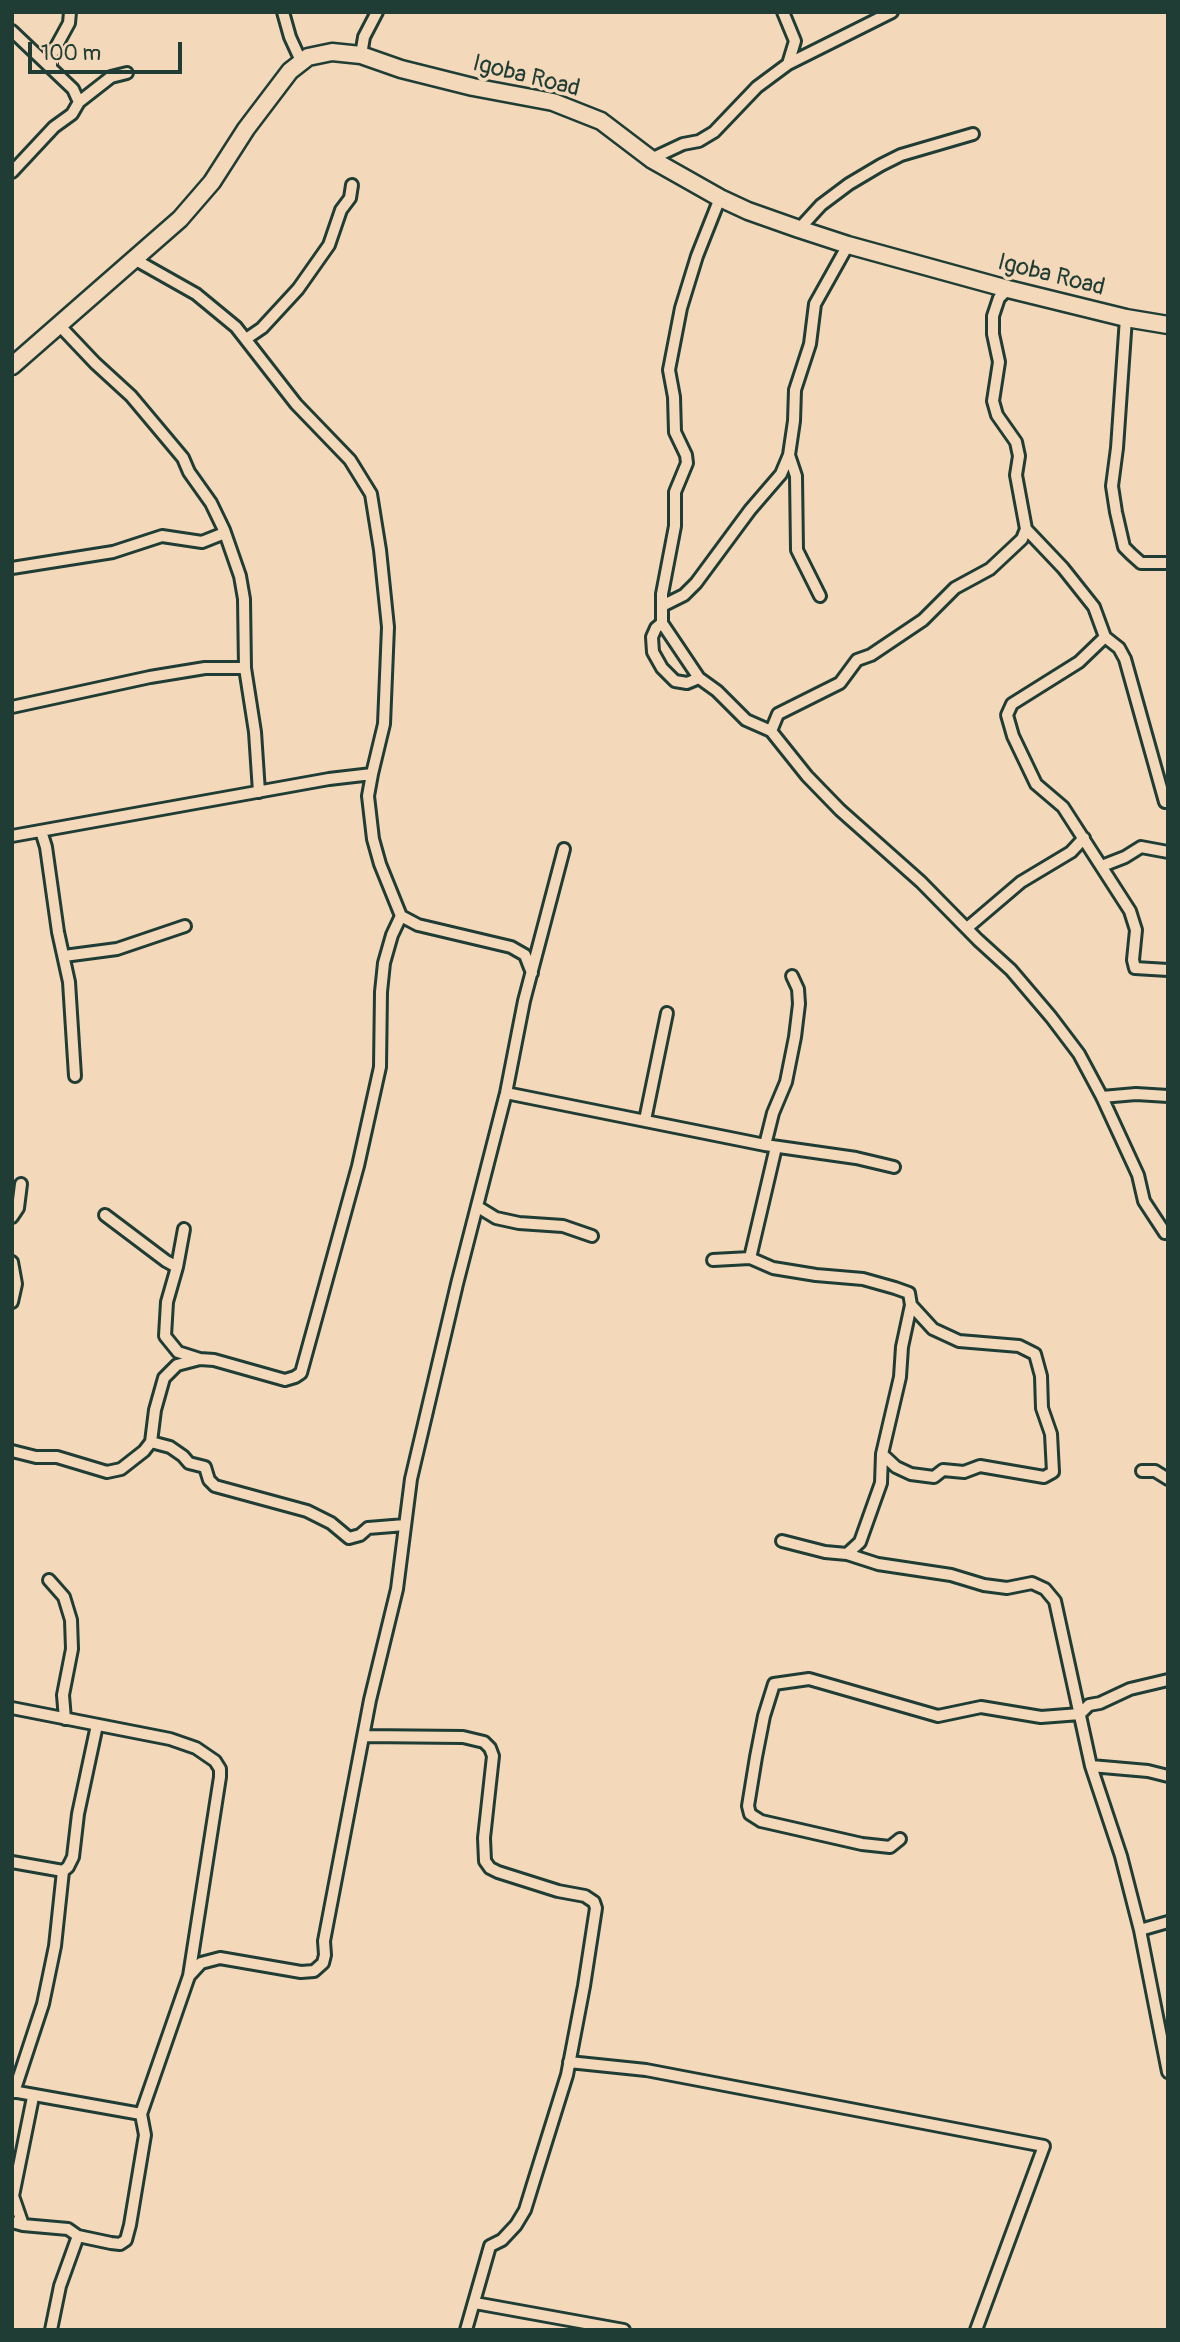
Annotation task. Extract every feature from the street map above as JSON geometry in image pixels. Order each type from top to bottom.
[{"type":"street","points":[[51,66],[51,56],[65,32],[70,12]]},
{"type":"street","points":[[12,366],[180,219],[199,199],[257,113],[301,61],[283,12]]},
{"type":"street","points":[[361,55],[364,37],[377,12]]},
{"type":"street","points":[[783,12],[794,41],[788,64]]},
{"type":"street","points":[[651,159],[683,144],[699,141],[714,132],[757,87],[788,64],[892,12]]},
{"type":"street","points":[[12,31],[73,89],[79,102]]},
{"type":"street","name":"Igoba Road","points":[[301,61],[332,52],[361,55],[463,85],[552,102],[601,121],[651,159],[748,211],[848,245],[1008,289],[1126,318],[1168,325]]},
{"type":"street","points":[[12,172],[54,127],[72,114],[79,102],[111,76],[127,73]]},
{"type":"street","points":[[799,229],[821,205],[881,165],[901,155],[973,134]]},
{"type":"street","points":[[246,339],[262,328],[298,289],[329,245],[341,210],[350,198],[352,185]]},
{"type":"street","points":[[720,198],[685,295],[669,370],[674,397],[675,432],[687,463],[675,492],[675,526],[670,545],[662,623],[699,678],[717,691],[746,720],[771,731],[801,769],[840,810],[921,881],[1011,970],[1071,1042],[1102,1097],[1138,1175],[1144,1201],[1165,1233]]},
{"type":"street","points":[[662,606],[684,595],[696,583],[750,510],[781,474],[789,455],[795,390],[810,344],[815,304],[848,245]]},
{"type":"street","points":[[134,259],[196,294],[236,327],[296,404],[360,474],[370,494],[380,550],[388,627],[384,724],[368,796],[373,839],[380,864],[401,916],[418,925],[511,947],[525,955],[531,973]]},
{"type":"street","points":[[753,723],[778,714],[840,683],[857,660],[871,655],[923,620],[956,588],[990,569],[1022,539],[1026,529],[1016,475],[1019,456],[1016,442],[997,415],[993,401],[999,362],[993,334],[993,316],[999,298],[1008,289]]},
{"type":"street","points":[[1126,318],[1112,486],[1116,512],[1124,547],[1130,554],[1141,563],[1168,564]]},
{"type":"street","points":[[59,325],[131,396],[183,458],[224,530],[240,576],[244,599],[244,667],[255,732],[259,792]]},
{"type":"street","points":[[789,455],[796,477],[797,550],[820,596]]},
{"type":"street","points":[[1026,529],[1063,568],[1094,607],[1105,637],[1119,648],[1125,659],[1165,802]]},
{"type":"street","points":[[12,568],[113,552],[162,536],[202,542],[222,534],[224,530]]},
{"type":"street","points":[[662,623],[652,637],[653,652],[662,668],[675,681],[687,683],[699,678]]},
{"type":"street","points":[[1105,637],[1079,662],[1012,704],[1007,715],[1013,736],[1036,784],[1063,807],[1135,921],[1133,965],[1140,970],[1168,970]]},
{"type":"street","points":[[12,707],[150,677],[205,668],[244,667]]},
{"type":"street","points":[[771,731],[778,714]]},
{"type":"street","points":[[12,836],[329,779],[372,774]]},
{"type":"street","points":[[41,831],[70,991],[75,1076]]},
{"type":"street","points":[[967,928],[1021,882],[1071,852],[1084,838]]},
{"type":"street","points":[[1102,866],[1141,847],[1168,852]]},
{"type":"street","points":[[189,1976],[201,1963],[220,1958],[301,1972],[314,1971],[323,1963],[326,1955],[324,1941],[364,1736],[397,1589],[411,1479],[506,1093],[531,973],[564,849]]},
{"type":"street","points":[[184,1229],[167,1302],[165,1336],[178,1352],[200,1359],[225,1362],[285,1380],[301,1373],[358,1166],[380,1067],[384,963],[401,916]]},
{"type":"street","points":[[64,956],[117,948],[186,926]]},
{"type":"street","points":[[750,1258],[770,1146],[773,1113],[786,1082],[795,1037],[799,1004],[792,976]]},
{"type":"street","points":[[645,1120],[667,1013]]},
{"type":"street","points":[[506,1093],[770,1146],[856,1158],[894,1167]]},
{"type":"street","points":[[1102,1097],[1136,1094],[1168,1096]]},
{"type":"street","points":[[12,1217],[18,1208],[21,1184]]},
{"type":"street","points":[[478,1207],[496,1218],[519,1223],[563,1226],[592,1236]]},
{"type":"street","points":[[105,1215],[136,1240],[177,1267]]},
{"type":"street","points":[[713,1260],[750,1258],[773,1268],[863,1279],[909,1293],[911,1305],[902,1348],[900,1377],[882,1454],[881,1483],[860,1542],[847,1554]]},
{"type":"street","points":[[12,1262],[16,1284],[12,1302]]},
{"type":"street","points":[[882,1454],[895,1467],[911,1474],[934,1477],[943,1470],[964,1472],[980,1466],[1044,1477],[1053,1472],[1051,1434],[1042,1408],[1041,1376],[1035,1354],[1019,1346],[959,1341],[933,1329],[911,1305]]},
{"type":"street","points":[[12,1451],[36,1457],[57,1457],[107,1472],[121,1469],[151,1442],[164,1378],[177,1365],[200,1359]]},
{"type":"street","points":[[151,1442],[170,1447],[184,1456],[189,1463],[205,1467],[209,1480],[215,1486],[307,1511],[331,1523],[349,1538],[360,1535],[368,1528],[405,1525]]},
{"type":"street","points":[[1142,1471],[1155,1472],[1168,1479]]},
{"type":"street","points":[[782,1541],[825,1552],[847,1554],[878,1564],[951,1574],[984,1585],[1007,1588],[1026,1583],[1038,1585],[1055,1601],[1091,1766],[1121,1856],[1140,1930],[1168,2072]]},
{"type":"street","points":[[49,1580],[64,1597],[71,1620],[72,1649],[64,1695],[65,1719]]},
{"type":"street","points":[[900,1839],[890,1847],[862,1844],[761,1821],[750,1814],[748,1806],[756,1757],[774,1684],[809,1679],[938,1716],[981,1707],[1041,1717],[1080,1714],[1089,1705],[1101,1703],[1130,1689],[1168,1680]]},
{"type":"street","points":[[12,1708],[170,1739],[196,1748],[215,1761],[220,1769],[219,1793],[205,1864],[189,1976],[141,2114],[145,2135],[135,2200],[126,2240],[120,2244],[78,2236],[68,2229],[18,2223],[13,2196],[33,2096]]},
{"type":"street","points":[[97,1725],[78,1814],[73,1857],[63,1871],[55,1945],[43,2004],[13,2092],[141,2114]]},
{"type":"street","points":[[364,1736],[463,1737],[484,1742],[491,1748],[494,1756],[484,1838],[485,1861],[490,1868],[498,1872],[558,1891],[585,1896],[594,1902],[596,1908],[569,2062],[525,2210],[502,2240],[490,2246],[466,2330]]},
{"type":"street","points":[[1091,1766],[1148,1771],[1168,1776]]},
{"type":"street","points":[[12,1862],[63,1871]]},
{"type":"street","points":[[1140,1930],[1168,1922]]},
{"type":"street","points":[[195,1938],[199,1952],[210,1959]]},
{"type":"street","points":[[569,2062],[646,2070],[1044,2146],[976,2330]]},
{"type":"street","points":[[51,2330],[60,2286],[78,2236]]},
{"type":"street","points":[[475,2303],[624,2330]]}]
